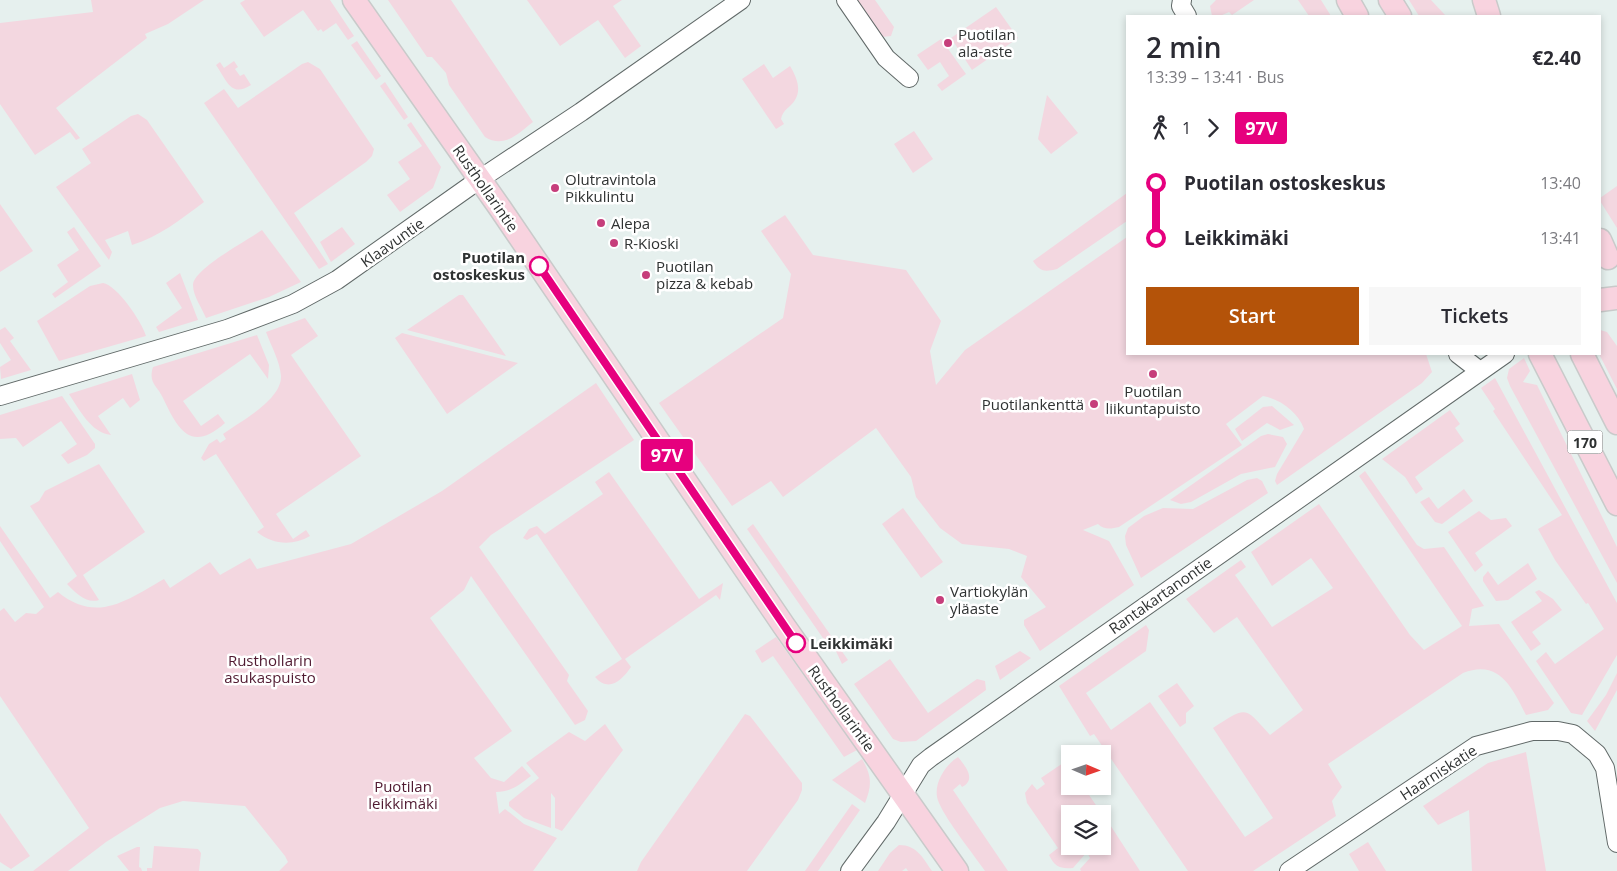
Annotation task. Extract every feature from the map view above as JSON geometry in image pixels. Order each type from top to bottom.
[{"type":"main road","name":"Rusthollarintie","points":[[354,0],[480,179],[784,626],[957,871]]},
{"type":"main road","points":[[1348,0],[1356,15]]},
{"type":"main road","points":[[1390,0],[1399,15]]},
{"type":"main road","points":[[1484,0],[1489,15]]},
{"type":"main road","points":[[1601,300],[1617,298]]},
{"type":"main road","name":"170","points":[[1541,355],[1617,504]]},
{"type":"main road","name":"170","points":[[1584,357],[1617,423]]},
{"type":"street","name":"Klaavuntie","points":[[0,396],[236,326],[293,304],[337,280],[480,179],[581,112],[741,0]]},
{"type":"street","points":[[846,0],[886,58],[909,78]]},
{"type":"street","points":[[1182,0],[1182,6],[1186,15]]},
{"type":"street","points":[[1459,355],[1480,371]]},
{"type":"street","points":[[1475,355],[1480,371]]},
{"type":"street","name":"Rantakartanontie","points":[[850,871],[886,822],[921,766],[946,746],[1504,355]]},
{"type":"street","name":"Haarniskatie","points":[[1289,871],[1476,746],[1532,731],[1558,731],[1573,734],[1597,754],[1605,768],[1617,843]]},
{"type":"green space","points":[[91,0],[204,0],[168,24],[145,34],[147,38],[56,108],[80,138],[76,140],[70,132],[35,155],[0,104],[0,23],[93,12]]},
{"type":"green space","points":[[245,0],[330,0],[354,36],[348,40],[336,23],[323,32],[321,29],[318,31],[303,10],[264,37],[240,3]]},
{"type":"green space","points":[[388,0],[451,0],[533,122],[517,135],[505,140],[492,140],[485,137],[449,85],[446,73],[432,57],[427,57]]},
{"type":"green space","points":[[527,0],[622,0],[613,6],[641,46],[625,58],[598,20],[560,46]]},
{"type":"green space","points":[[856,0],[875,0],[894,27],[891,36],[882,37]]},
{"type":"green space","points":[[1216,0],[1254,0],[1232,15],[1229,12],[1222,15],[1212,15],[1210,6]]},
{"type":"green space","points":[[1298,0],[1321,0],[1330,15],[1308,15]]},
{"type":"green space","points":[[1409,0],[1431,0],[1445,15],[1418,15]]},
{"type":"green space","points":[[996,7],[1018,38],[972,70],[951,38]]},
{"type":"green space","points":[[941,39],[966,74],[942,91],[937,85],[949,76],[940,62],[928,70],[917,55]]},
{"type":"green space","points":[[357,41],[381,76],[376,80],[351,45]]},
{"type":"green space","points":[[234,61],[238,67],[235,69],[240,76],[244,74],[251,85],[244,89],[234,89],[230,86],[216,65],[220,62],[224,68]]},
{"type":"green space","points":[[308,62],[320,69],[374,149],[372,156],[366,162],[294,213],[328,264],[319,269],[204,103],[224,89],[238,108],[302,64]]},
{"type":"green space","points":[[764,64],[773,78],[790,66],[798,87],[797,96],[782,116],[781,119],[784,124],[776,129],[742,79]]},
{"type":"green space","points":[[385,82],[408,117],[404,120],[380,86]]},
{"type":"green space","points":[[1047,95],[1078,133],[1051,154],[1038,139]]},
{"type":"green space","points":[[138,114],[147,120],[204,202],[170,227],[142,242],[132,245],[128,231],[105,240],[112,252],[109,260],[56,187],[91,163],[82,149],[131,116]]},
{"type":"green space","points":[[411,122],[441,167],[433,188],[400,212],[387,195],[410,179],[398,162],[422,146],[407,125]]},
{"type":"green space","points":[[914,131],[933,159],[913,173],[894,144]]},
{"type":"green space","points":[[1617,186],[1617,228],[1601,203],[1601,197]]},
{"type":"green space","points":[[1126,194],[1126,222],[1057,269],[1043,270],[1033,261]]},
{"type":"green space","points":[[0,204],[33,251],[0,272]]},
{"type":"green space","points":[[785,215],[813,255],[906,270],[941,321],[930,351],[936,385],[965,350],[1126,238],[1126,355],[1426,355],[1432,372],[1422,383],[1277,485],[1275,481],[1277,474],[1304,429],[1288,407],[1276,400],[1263,396],[1226,424],[1242,445],[1119,527],[1108,528],[1098,524],[1083,530],[1109,541],[1134,585],[1040,651],[1024,625],[1024,620],[1046,607],[1021,577],[1027,556],[1009,549],[962,544],[940,528],[916,497],[911,477],[876,428],[783,497],[771,481],[732,506],[659,403],[783,318],[791,274],[761,231]]},
{"type":"green space","points":[[74,227],[101,266],[55,298],[52,294],[68,282],[57,265],[79,250],[67,232]]},
{"type":"green space","points":[[342,227],[355,244],[331,262],[320,242]]},
{"type":"green space","points":[[262,230],[301,282],[269,297],[206,318],[194,293],[193,285],[195,278],[222,255]]},
{"type":"green space","points":[[180,273],[198,320],[159,332],[156,327],[182,308],[166,283]]},
{"type":"green space","points":[[103,283],[109,285],[122,297],[140,322],[146,336],[59,361],[37,321],[90,286]]},
{"type":"green space","points":[[459,295],[463,295],[506,356],[407,330]]},
{"type":"green space","points":[[305,318],[318,336],[291,355],[361,456],[276,514],[293,539],[306,530],[310,536],[290,543],[283,543],[270,540],[257,532],[264,527],[216,454],[204,461],[201,458],[209,444],[217,439],[220,443],[226,439],[223,434],[259,409],[275,393],[280,385],[279,365],[266,332]]},
{"type":"green space","points":[[5,327],[14,338],[10,341],[31,370],[1,379],[0,367],[11,360],[0,343],[0,330]]},
{"type":"green space","points":[[1601,330],[1607,332],[1617,346],[1617,389],[1600,355]]},
{"type":"green space","points":[[402,333],[518,363],[447,414],[395,338]]},
{"type":"green space","points":[[257,335],[269,365],[268,379],[250,354],[183,401],[201,426],[218,414],[225,423],[213,432],[203,436],[194,437],[187,434],[174,420],[154,384],[152,380],[153,367]]},
{"type":"green space","points":[[1524,358],[1530,371],[1523,382],[1537,385],[1617,547],[1617,583],[1510,386],[1507,378],[1509,369]]},
{"type":"green space","points":[[132,374],[140,400],[130,408],[123,398],[98,416],[111,435],[97,430],[81,413],[69,394]]},
{"type":"green space","points":[[1495,378],[1617,603],[1617,655],[1582,715],[1571,713],[1536,661],[1546,652],[1555,664],[1604,629],[1588,603],[1586,604],[1555,560],[1538,529],[1562,515],[1493,411],[1495,409],[1481,388]]},
{"type":"green space","points":[[596,383],[634,440],[491,535],[479,547],[569,675],[567,681],[588,711],[585,720],[575,725],[471,576],[464,590],[430,618],[512,731],[474,758],[491,778],[504,782],[522,766],[531,776],[511,789],[496,792],[499,814],[505,809],[524,824],[557,838],[533,871],[279,871],[288,862],[285,856],[245,806],[183,801],[160,808],[106,842],[68,871],[33,871],[89,828],[0,696],[0,611],[4,608],[15,622],[26,613],[36,614],[44,607],[0,541],[0,526],[50,598],[58,592],[72,601],[86,606],[112,605],[124,601],[164,579],[170,588],[210,562],[220,575],[250,558],[257,569],[351,544],[442,491]]},
{"type":"green space","points":[[62,396],[95,444],[95,448],[87,455],[68,464],[61,455],[77,444],[61,421],[23,447],[16,438],[0,439],[0,415]]},
{"type":"green space","points":[[1272,406],[1294,425],[1280,430],[1267,423],[1242,441],[1235,429],[1263,407]]},
{"type":"green space","points":[[1450,410],[1460,424],[1455,428],[1464,441],[1415,477],[1423,489],[1416,494],[1405,477],[1382,459]]},
{"type":"green space","points":[[1268,434],[1283,437],[1287,444],[1275,467],[1241,474],[1191,502],[1181,504],[1170,500],[1261,436]]},
{"type":"green space","points":[[99,464],[145,532],[83,575],[99,600],[94,601],[81,597],[67,584],[77,576],[30,506],[39,501],[45,491]]},
{"type":"green space","points":[[1365,471],[1417,545],[1424,549],[1444,547],[1484,606],[1472,609],[1469,626],[1499,624],[1554,703],[1548,710],[1526,715],[1503,678],[1486,670],[1463,673],[1328,764],[1342,787],[1332,801],[1336,816],[1253,871],[1188,871],[1111,759],[1111,745],[1102,745],[1094,734],[1090,736],[1059,686],[1146,625],[1149,630],[1146,651],[1086,693],[1111,730],[1150,702],[1245,837],[1273,818],[1213,728],[1239,713],[1245,712],[1250,714],[1270,735],[1303,710],[1237,617],[1214,633],[1186,599],[1241,560],[1246,567],[1235,575],[1272,627],[1333,588],[1311,558],[1272,586],[1251,552],[1319,504],[1410,635],[1424,650],[1462,626],[1359,476]]},
{"type":"green space","points":[[609,472],[699,599],[723,583],[720,600],[716,595],[625,659],[631,667],[624,676],[615,683],[605,684],[595,677],[622,659],[537,534],[527,540],[523,538],[529,529],[537,526],[545,534],[603,494],[595,482]]},
{"type":"green space","points":[[1257,478],[1262,481],[1268,493],[1141,578],[1126,545],[1125,536],[1128,528],[1144,516],[1163,508],[1193,509],[1247,480]]},
{"type":"green space","points":[[1464,489],[1473,501],[1442,524],[1435,522],[1420,502],[1429,497],[1438,509]]},
{"type":"green space","points":[[903,508],[943,562],[921,578],[882,524]]},
{"type":"green space","points":[[1479,511],[1491,520],[1506,518],[1512,526],[1475,553],[1483,565],[1475,572],[1448,532]]},
{"type":"green space","points":[[753,524],[848,660],[842,664],[834,647],[825,641],[747,529]]},
{"type":"green space","points":[[1528,563],[1537,579],[1508,600],[1496,601],[1483,581],[1483,577],[1488,571],[1498,585]]},
{"type":"green space","points":[[1539,590],[1553,599],[1562,610],[1532,632],[1541,644],[1531,651],[1511,622],[1542,601],[1535,592]]},
{"type":"green space","points":[[776,637],[857,750],[844,757],[773,656],[762,663],[755,651]]},
{"type":"green space","points":[[1020,651],[1031,658],[1000,680],[995,666]]},
{"type":"green space","points":[[890,659],[928,713],[977,679],[985,681],[986,690],[916,741],[901,742],[893,739],[854,684]]},
{"type":"green space","points":[[1617,673],[1617,690],[1595,731],[1587,721],[1606,695]]},
{"type":"green space","points":[[1177,683],[1194,706],[1186,713],[1186,723],[1180,727],[1158,696]]},
{"type":"green space","points":[[745,714],[750,716],[802,783],[802,790],[798,800],[747,871],[637,871],[641,862]]},
{"type":"green space","points":[[605,724],[623,750],[562,831],[555,828],[555,798],[551,793],[551,828],[524,818],[509,806],[509,802],[539,778],[526,763],[569,732],[585,741]]},
{"type":"green space","points":[[1526,752],[1546,871],[1472,871],[1469,810],[1438,825],[1423,806],[1488,763]]},
{"type":"green space","points":[[958,757],[968,772],[969,780],[962,787],[960,784],[953,790],[1008,871],[985,871],[954,828],[939,803],[937,796],[938,783],[948,765]]},
{"type":"green space","points":[[862,759],[868,771],[870,781],[865,803],[832,780]]},
{"type":"green space","points":[[1061,764],[1061,795],[1089,795],[1096,805],[1061,805],[1061,855],[1084,855],[1073,868],[1058,866],[1051,859],[1049,855],[1058,848],[1027,803],[1025,793],[1032,784],[1037,790],[1045,784],[1041,778]]},
{"type":"green space","points":[[852,804],[860,810],[818,871],[805,871]]},
{"type":"green space","points":[[0,813],[30,856],[11,869],[0,862]]},
{"type":"green space","points":[[1111,826],[1140,871],[1081,871],[1080,869],[1090,858],[1088,855],[1111,855]]},
{"type":"green space","points":[[1368,842],[1386,871],[1359,871],[1349,854]]},
{"type":"green space","points":[[899,845],[915,850],[932,871],[908,871],[906,868],[902,871],[878,871],[890,853]]},
{"type":"green space","points":[[154,846],[198,849],[201,853],[199,871],[147,871],[147,868],[152,868]]},
{"type":"green space","points":[[140,847],[139,867],[142,871],[129,871],[117,856]]},
{"type":"bus line","name":"97V","points":[[539,266],[796,643]]},
{"type":"place","name":"Puotilan ala-aste","points":[[948,43]]},
{"type":"place","name":"Olutravintola Pikkulintu","points":[[555,188]]},
{"type":"place","name":"Alepa","points":[[601,223]]},
{"type":"place","name":"R-Kioski","points":[[614,243]]},
{"type":"place","name":"Puotilan ostoskeskus","points":[[539,266]]},
{"type":"place","name":"Puotilan pizza & kebab","points":[[646,275]]},
{"type":"place","name":"Puotilan liikuntapuisto","points":[[1153,374]]},
{"type":"place","name":"Puotilankenttä","points":[[1094,404]]},
{"type":"place","name":"Vartiokylän yläaste","points":[[940,600]]},
{"type":"place","name":"Leikkimäki","points":[[796,643]]},
{"type":"park label","name":"Rusthollarin asukaspuisto","points":[[270,668]]},
{"type":"park label","name":"Puotilan leikkimäki","points":[[403,794]]}]
